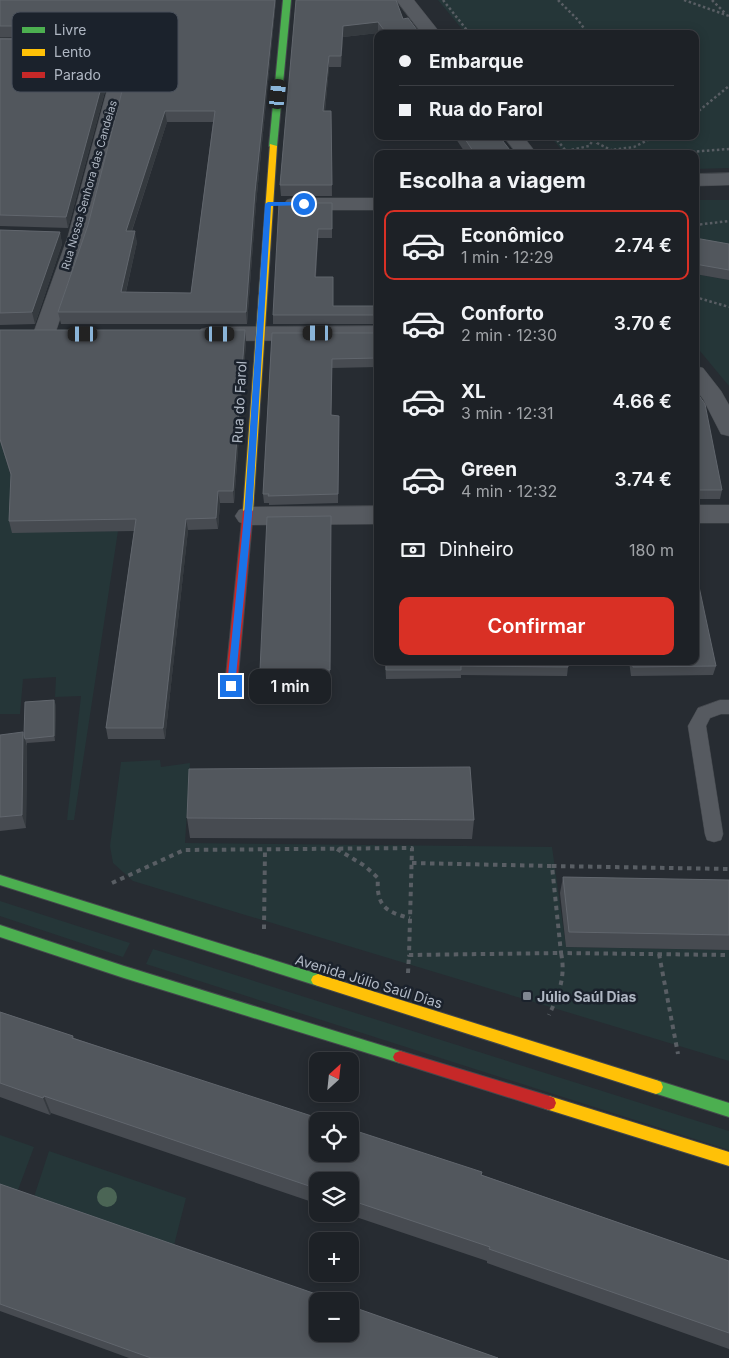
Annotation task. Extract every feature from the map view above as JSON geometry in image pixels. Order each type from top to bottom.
[{"type":"street","name":"Rua do Farol","points":[[231,686],[248,516],[258,334],[287,0]]},
{"type":"street","points":[[405,0],[429,30]]},
{"type":"street","name":"Rua Nossa Senhora das Candeias","points":[[45,334],[68,236],[113,92]]},
{"type":"street","points":[[516,140],[524,150]]},
{"type":"street","points":[[699,180],[729,179]]},
{"type":"street","points":[[268,204],[374,204]]},
{"type":"street","points":[[190,334],[374,333]]},
{"type":"street","points":[[699,378],[713,396],[729,428]]},
{"type":"street","points":[[699,514],[729,514]]},
{"type":"street","points":[[248,516],[374,516]]},
{"type":"street","name":"Avenida Júlio Saúl Dias","points":[[0,880],[729,1110]]},
{"type":"street","points":[[0,931],[124,972],[729,1159]]},
{"type":"lane","points":[[714,834],[697,726],[704,713],[720,707],[729,707]]},
{"type":"path","points":[[443,0],[467,30]]},
{"type":"path","points":[[558,0],[585,30]]},
{"type":"path","points":[[684,0],[729,16]]},
{"type":"path","points":[[712,0],[729,16]]},
{"type":"path","points":[[699,111],[729,86]]},
{"type":"path","points":[[557,140],[565,150]]},
{"type":"path","points":[[571,150],[589,146],[594,140]]},
{"type":"path","points":[[597,140],[598,143],[610,150],[634,147],[648,140]]},
{"type":"path","points":[[699,151],[729,148]]},
{"type":"path","points":[[699,225],[729,221]]},
{"type":"path","points":[[699,298],[729,307]]},
{"type":"path","points":[[112,883],[184,850],[412,848],[408,973]]},
{"type":"path","points":[[264,929],[265,849]]},
{"type":"path","points":[[337,849],[365,866],[378,878],[376,888],[381,906],[394,915],[410,918]]},
{"type":"path","points":[[412,862],[729,869]]},
{"type":"path","points":[[549,1015],[558,996],[564,971],[552,866]]},
{"type":"path","points":[[409,955],[561,953],[729,955]]},
{"type":"path","points":[[659,954],[678,1054]]},
{"type":"shaded area","points":[[438,0],[729,0],[729,168],[699,169],[699,150],[562,150],[553,140],[699,140],[699,30],[463,30]]},
{"type":"shaded area","points":[[699,200],[729,200],[729,254],[699,249]]},
{"type":"shaded area","points":[[699,275],[729,280],[729,386],[699,350]]},
{"type":"shaded area","points":[[0,438],[14,486],[12,532],[118,531],[74,820],[67,820],[81,696],[55,697],[56,677],[23,679],[20,714],[0,714]]},
{"type":"shaded area","points":[[160,760],[161,767],[190,763],[185,843],[552,847],[566,947],[729,950],[729,1061],[133,881],[113,863],[110,846],[121,762]]},
{"type":"shaded area","points":[[0,901],[130,943],[123,957],[0,916]]},
{"type":"shaded area","points":[[153,949],[729,1131],[729,1150],[146,964]]},
{"type":"shaded area","points":[[0,1135],[34,1147],[15,1198],[0,1193]]},
{"type":"shaded area","points":[[49,1151],[186,1198],[172,1253],[31,1206]]},
{"type":"building","points":[[0,0],[275,0],[255,192],[246,312],[58,312],[88,225],[122,92],[178,92],[178,12],[12,12],[12,26],[0,26]],"holes":[[[165,111],[215,111],[191,293],[121,292],[135,231],[126,231]]]},
{"type":"building","points":[[296,0],[396,0],[403,19],[408,18],[417,30],[384,30],[378,22],[343,26],[341,56],[329,56],[323,111],[331,111],[332,185],[280,185]]},
{"type":"building","points":[[0,39],[12,39],[12,92],[100,92],[66,217],[0,215]]},
{"type":"building","points":[[466,140],[502,140],[510,150],[472,150]]},
{"type":"building","points":[[279,203],[332,203],[332,229],[318,229],[315,277],[333,277],[333,306],[374,306],[374,315],[273,315]]},
{"type":"building","points":[[0,230],[60,232],[32,312],[0,313]]},
{"type":"building","points":[[699,239],[729,244],[729,270],[699,265]]},
{"type":"building","points":[[0,330],[245,330],[233,491],[218,491],[216,518],[186,519],[163,728],[106,728],[136,519],[9,521],[11,474],[0,439]]},
{"type":"building","points":[[272,333],[374,333],[374,358],[332,359],[331,415],[339,416],[338,494],[268,496],[269,494],[263,494]]},
{"type":"building","points":[[699,396],[705,404],[722,490],[699,490]]},
{"type":"building","points":[[331,516],[330,670],[260,670],[267,517]]},
{"type":"building","points":[[699,587],[716,666],[633,667],[633,665],[699,665]]},
{"type":"building","points":[[386,665],[568,665],[568,667],[461,666],[461,670],[386,670]]},
{"type":"building","points":[[54,700],[54,736],[25,739],[25,702]]},
{"type":"building","points":[[23,732],[22,815],[0,817],[0,735]]},
{"type":"building","points":[[470,767],[474,820],[187,818],[189,769]]},
{"type":"building","points":[[563,877],[729,880],[729,935],[569,932]]},
{"type":"building","points":[[0,1012],[73,1036],[72,1038],[309,1115],[309,1162],[359,1162],[359,1132],[482,1172],[481,1175],[729,1261],[729,1333],[489,1249],[490,1247],[359,1203],[359,1172],[309,1172],[309,1186],[44,1096],[43,1098],[0,1083]]},
{"type":"building","points":[[0,1184],[310,1292],[309,1342],[359,1342],[359,1309],[498,1358],[151,1358],[0,1304]]},
{"type":"traffic: fast","points":[[273,146],[287,0]]},
{"type":"traffic: fast","points":[[0,880],[318,980]]},
{"type":"traffic: fast","points":[[0,931],[124,972],[400,1057]]},
{"type":"traffic: fast","points":[[656,1087],[729,1110]]},
{"type":"traffic: slow","points":[[248,511],[273,146]]},
{"type":"traffic: slow","points":[[318,980],[656,1087]]},
{"type":"traffic: slow","points":[[549,1103],[729,1159]]},
{"type":"traffic: jam","points":[[231,686],[248,511]]},
{"type":"traffic: jam","points":[[400,1057],[549,1103]]},
{"type":"place","name":"Júlio Saúl Dias","points":[[527,996]]},
{"type":"route","points":[[231,686],[248,516],[258,334],[268,204],[304,204]]}]
